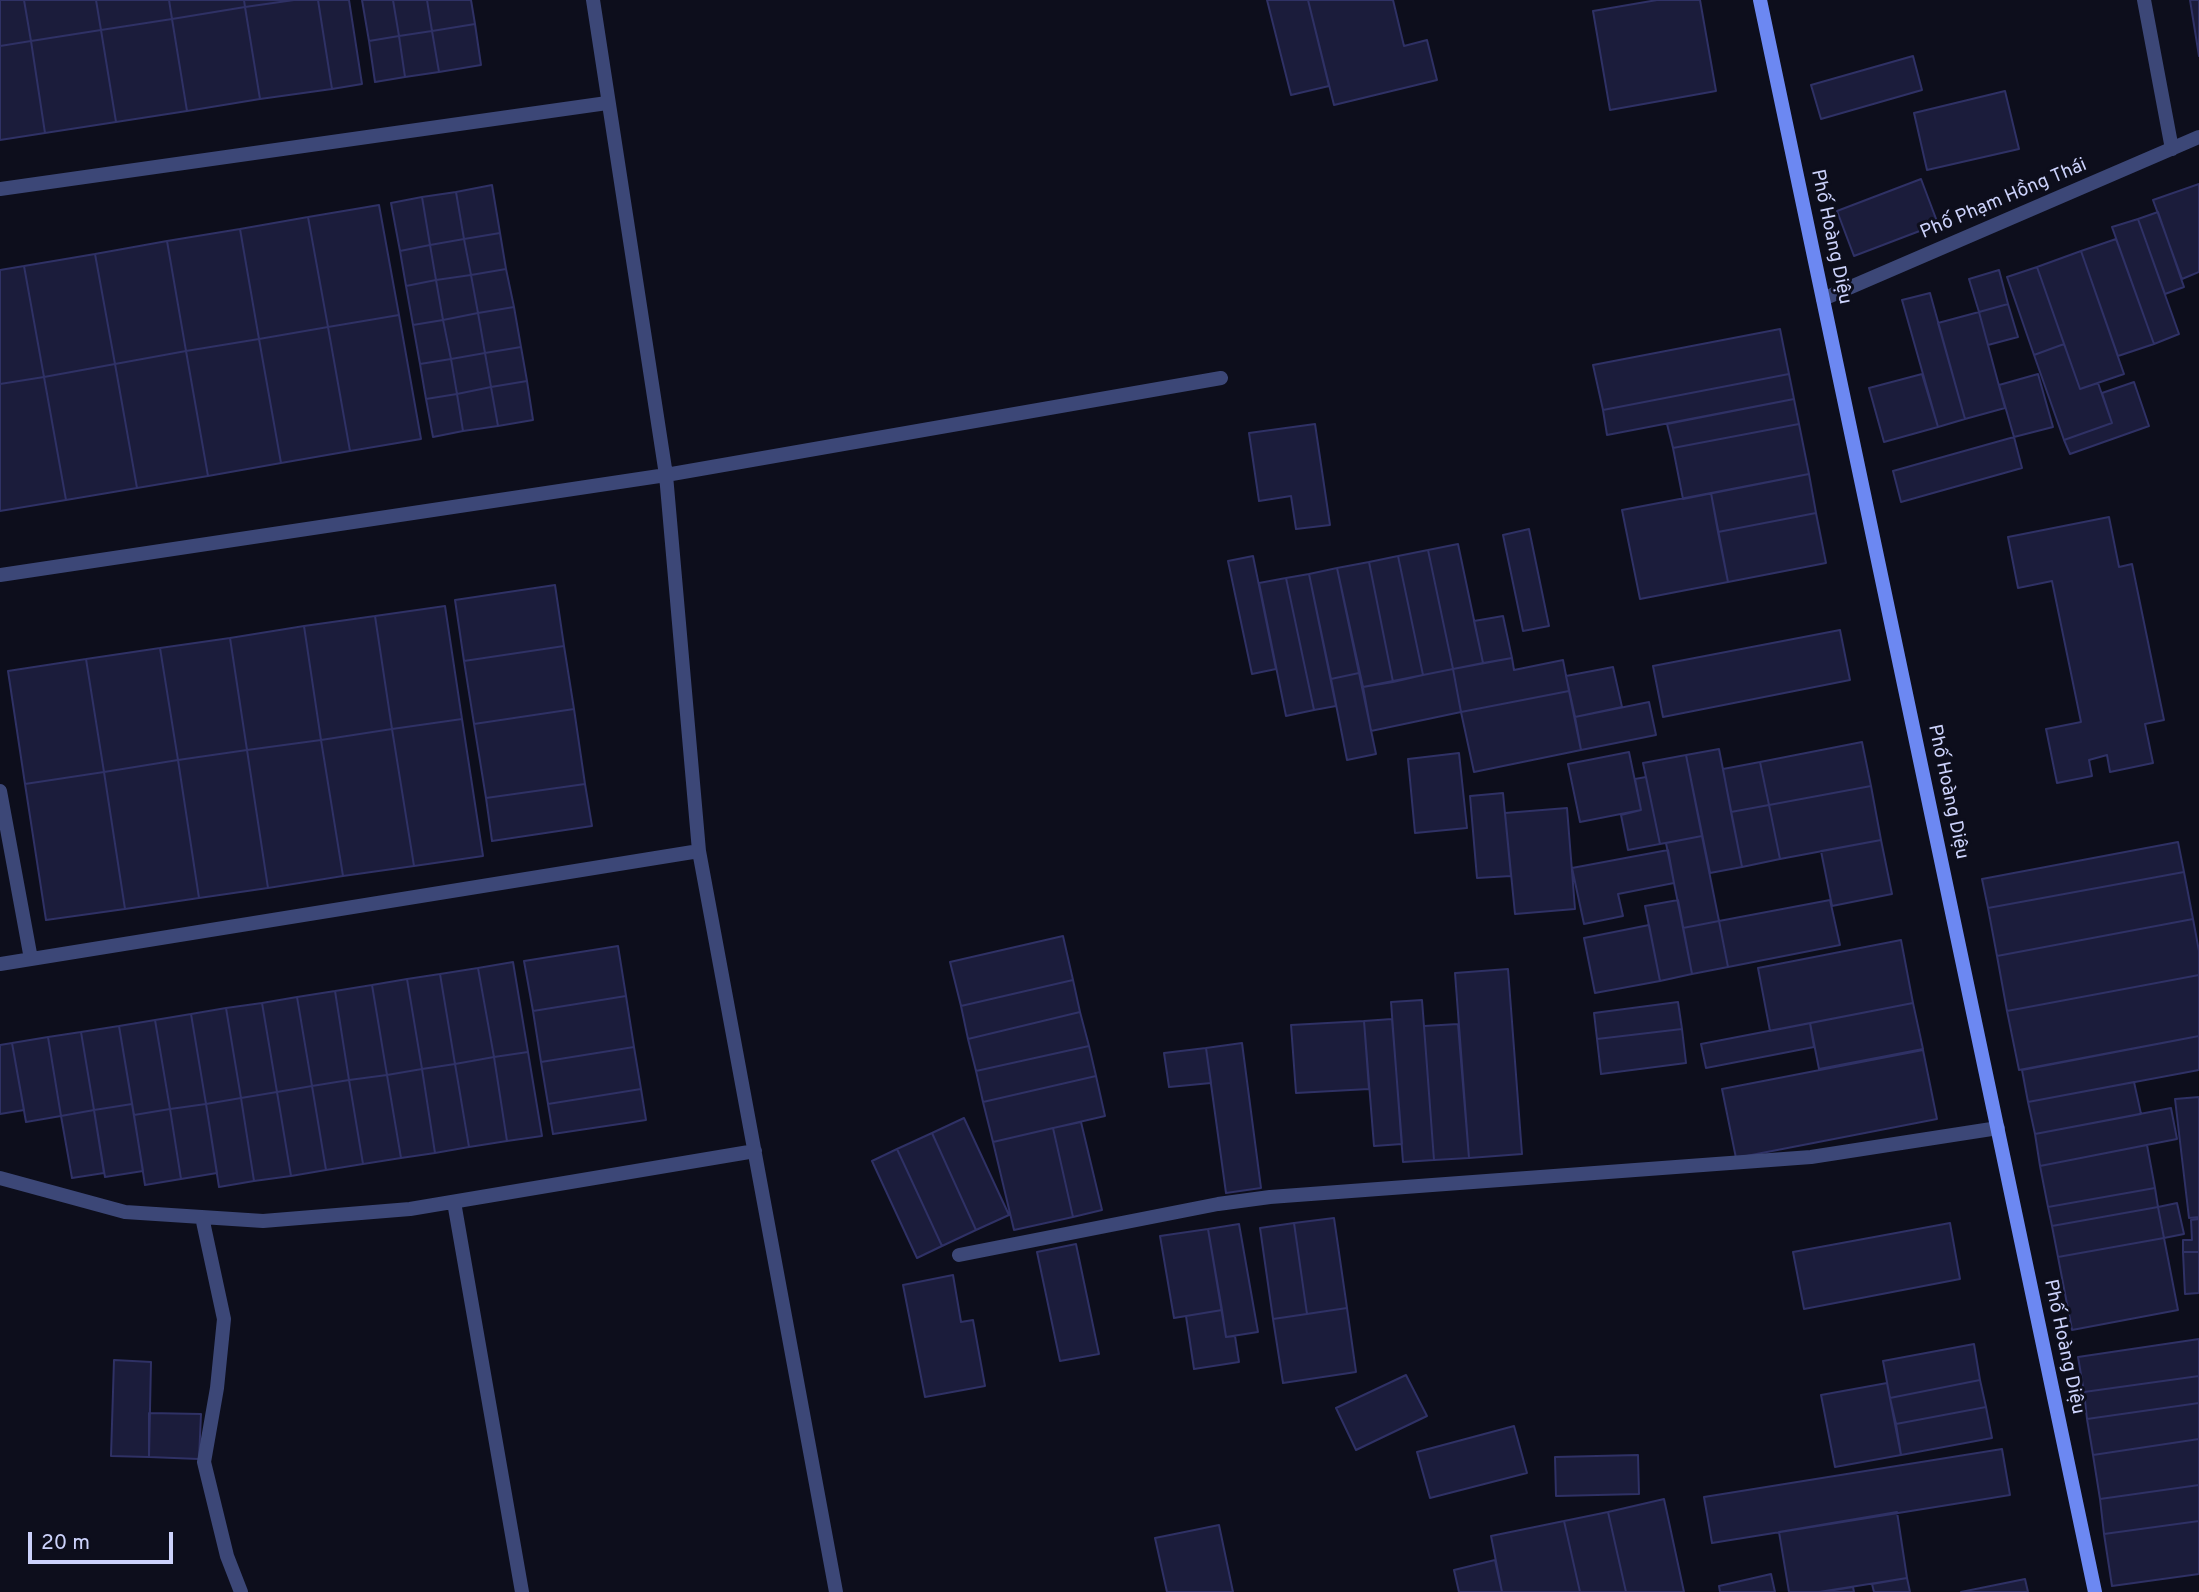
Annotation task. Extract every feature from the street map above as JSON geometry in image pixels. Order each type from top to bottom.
[{"type":"main road","name":"Phố Hoàng Diệu","points":[[1760,0],[2095,1592]]},
{"type":"street","points":[[593,0],[666,475],[699,851],[836,1592]]},
{"type":"street","points":[[2144,0],[2172,149]]},
{"type":"street","points":[[0,189],[607,103]]},
{"type":"street","name":"Phố Phạm Hồng Thái","points":[[1823,299],[2199,137]]},
{"type":"street","points":[[0,575],[666,475],[1221,379]]},
{"type":"street","points":[[0,791],[31,959]]},
{"type":"street","points":[[0,964],[699,851]]},
{"type":"street","points":[[959,1255],[1218,1204],[1257,1199],[1811,1157],[1998,1128]]},
{"type":"street","points":[[0,1178],[125,1212],[262,1221],[410,1209],[755,1151]]},
{"type":"street","points":[[454,1202],[522,1592]]},
{"type":"street","points":[[202,1217],[224,1319],[217,1388],[204,1462],[227,1556],[241,1592]]},
{"type":"building","points":[[0,0],[24,0],[31,41],[0,46]]},
{"type":"building","points":[[24,0],[96,0],[101,30],[31,41]]},
{"type":"building","points":[[96,0],[169,0],[172,19],[101,30]]},
{"type":"building","points":[[169,0],[244,0],[245,7],[172,19]]},
{"type":"building","points":[[244,0],[294,0],[245,7]]},
{"type":"building","points":[[294,0],[318,0],[332,89],[260,99],[245,7]]},
{"type":"building","points":[[318,0],[349,0],[362,84],[332,89]]},
{"type":"building","points":[[362,0],[393,0],[399,36],[369,41]]},
{"type":"building","points":[[393,0],[427,0],[432,31],[399,36]]},
{"type":"building","points":[[427,0],[471,0],[475,24],[432,31]]},
{"type":"building","points":[[1267,0],[1308,0],[1329,86],[1291,95]]},
{"type":"building","points":[[1308,0],[1393,0],[1404,46],[1427,40],[1437,80],[1334,105]]},
{"type":"building","points":[[1657,0],[1700,0],[1716,91],[1610,110],[1593,11]]},
{"type":"building","points":[[2190,0],[2199,0],[2199,56]]},
{"type":"building","points":[[245,7],[260,99],[187,111],[172,19]]},
{"type":"building","points":[[172,19],[187,111],[116,122],[101,30]]},
{"type":"building","points":[[475,24],[481,65],[439,72],[432,31]]},
{"type":"building","points":[[101,30],[116,122],[45,133],[31,41]]},
{"type":"building","points":[[432,31],[439,72],[405,77],[399,36]]},
{"type":"building","points":[[399,36],[405,77],[375,82],[369,41]]},
{"type":"building","points":[[31,41],[45,133],[0,140],[0,46]]},
{"type":"building","points":[[1913,56],[1922,90],[1821,119],[1811,85]]},
{"type":"building","points":[[2005,91],[2019,149],[1927,170],[1914,113]]},
{"type":"building","points":[[1921,179],[1938,224],[1854,256],[1837,211]]},
{"type":"building","points":[[2199,184],[2199,272],[2182,279],[2153,200]]},
{"type":"building","points":[[492,185],[500,233],[464,239],[456,192]]},
{"type":"building","points":[[456,192],[464,239],[430,245],[422,197]]},
{"type":"building","points":[[422,197],[430,245],[400,251],[391,203]]},
{"type":"building","points":[[379,205],[399,315],[328,327],[308,217]]},
{"type":"building","points":[[2158,212],[2184,287],[2165,294],[2138,219]]},
{"type":"building","points":[[308,217],[328,327],[259,339],[240,229]]},
{"type":"building","points":[[2138,219],[2179,334],[2154,344],[2112,227]]},
{"type":"building","points":[[240,229],[259,339],[186,351],[167,241]]},
{"type":"building","points":[[500,233],[506,269],[471,275],[464,239]]},
{"type":"building","points":[[464,239],[471,275],[436,280],[430,245]]},
{"type":"building","points":[[2116,239],[2154,344],[2118,356],[2081,251]]},
{"type":"building","points":[[167,241],[186,351],[115,364],[95,254]]},
{"type":"building","points":[[430,245],[436,280],[406,286],[400,251]]},
{"type":"building","points":[[2081,251],[2124,374],[2080,389],[2037,267]]},
{"type":"building","points":[[95,254],[115,364],[44,377],[24,266]]},
{"type":"building","points":[[24,266],[44,377],[0,384],[0,270]]},
{"type":"building","points":[[2037,267],[2064,344],[2034,355],[2007,277]]},
{"type":"building","points":[[506,269],[514,307],[478,313],[471,275]]},
{"type":"building","points":[[1999,270],[2008,304],[1979,312],[1969,279]]},
{"type":"building","points":[[471,275],[478,313],[443,320],[436,280]]},
{"type":"building","points":[[436,280],[443,320],[413,325],[406,286]]},
{"type":"building","points":[[1930,293],[1965,419],[1938,427],[1902,300]]},
{"type":"building","points":[[2008,304],[2018,337],[1988,345],[1979,312]]},
{"type":"building","points":[[514,307],[521,347],[485,353],[478,313]]},
{"type":"building","points":[[1979,312],[2005,408],[1965,419],[1938,323]]},
{"type":"building","points":[[478,313],[485,353],[451,359],[443,320]]},
{"type":"building","points":[[399,315],[421,439],[350,451],[328,327]]},
{"type":"building","points":[[443,320],[451,359],[420,364],[413,325]]},
{"type":"building","points":[[328,327],[350,451],[281,463],[259,339]]},
{"type":"building","points":[[1780,329],[1789,374],[1603,410],[1593,365]]},
{"type":"building","points":[[259,339],[281,463],[208,476],[186,351]]},
{"type":"building","points":[[2064,344],[2080,389],[2098,383],[2112,423],[2064,440],[2034,355]]},
{"type":"building","points":[[521,347],[527,381],[491,387],[485,353]]},
{"type":"building","points":[[186,351],[208,476],[137,488],[115,364]]},
{"type":"building","points":[[485,353],[491,387],[457,394],[451,359]]},
{"type":"building","points":[[451,359],[457,394],[426,399],[420,364]]},
{"type":"building","points":[[115,364],[137,488],[66,500],[44,377]]},
{"type":"building","points":[[1789,374],[1794,399],[1607,435],[1603,410]]},
{"type":"building","points":[[1922,374],[1938,427],[1884,442],[1869,388]]},
{"type":"building","points":[[2038,374],[2053,427],[2014,437],[1999,385]]},
{"type":"building","points":[[44,377],[66,500],[0,511],[0,384]]},
{"type":"building","points":[[527,381],[533,420],[498,426],[491,387]]},
{"type":"building","points":[[2134,382],[2149,426],[2070,454],[2064,440],[2112,423],[2102,393]]},
{"type":"building","points":[[491,387],[498,426],[463,431],[457,394]]},
{"type":"building","points":[[457,394],[463,431],[433,437],[426,399]]},
{"type":"building","points":[[1794,399],[1799,424],[1673,448],[1667,424]]},
{"type":"building","points":[[1315,424],[1330,525],[1296,529],[1291,496],[1259,501],[1249,433]]},
{"type":"building","points":[[1799,424],[1809,474],[1683,499],[1673,448]]},
{"type":"building","points":[[2014,437],[2022,468],[1901,502],[1893,471]]},
{"type":"building","points":[[1809,474],[1816,513],[1718,532],[1711,493]]},
{"type":"building","points":[[1711,493],[1728,582],[1640,599],[1622,510]]},
{"type":"building","points":[[1816,513],[1826,563],[1728,582],[1718,532]]},
{"type":"building","points":[[2109,517],[2119,567],[2132,564],[2164,720],[2145,724],[2153,763],[2110,772],[2107,755],[2089,760],[2092,776],[2057,783],[2046,729],[2081,722],[2052,581],[2018,588],[2008,537]]},
{"type":"building","points":[[1529,529],[1549,626],[1523,631],[1503,535]]},
{"type":"building","points":[[1458,544],[1483,663],[1453,669],[1428,550]]},
{"type":"building","points":[[1428,550],[1453,669],[1423,675],[1398,556]]},
{"type":"building","points":[[1253,556],[1276,669],[1252,674],[1228,561]]},
{"type":"building","points":[[1398,556],[1423,675],[1393,682],[1369,562]]},
{"type":"building","points":[[1369,562],[1393,682],[1363,687],[1337,568]]},
{"type":"building","points":[[1337,568],[1359,673],[1331,679],[1309,574]]},
{"type":"building","points":[[1309,574],[1336,706],[1314,710],[1286,578]]},
{"type":"building","points":[[1286,578],[1314,710],[1286,716],[1259,583]]},
{"type":"building","points":[[555,585],[564,646],[464,661],[455,600]]},
{"type":"building","points":[[445,606],[462,719],[392,729],[375,616]]},
{"type":"building","points":[[375,616],[392,729],[321,740],[304,626]]},
{"type":"building","points":[[1503,616],[1512,658],[1483,663],[1474,621]]},
{"type":"building","points":[[304,626],[321,740],[247,750],[230,638]]},
{"type":"building","points":[[1840,630],[1850,680],[1663,717],[1653,666]]},
{"type":"building","points":[[230,638],[247,750],[178,760],[160,648]]},
{"type":"building","points":[[564,646],[574,709],[474,724],[464,661]]},
{"type":"building","points":[[160,648],[178,760],[104,772],[86,659]]},
{"type":"building","points":[[1512,658],[1514,670],[1563,660],[1569,691],[1461,712],[1453,669]]},
{"type":"building","points":[[86,659],[104,772],[25,784],[8,671]]},
{"type":"building","points":[[1613,667],[1622,707],[1575,717],[1566,676]]},
{"type":"building","points":[[1453,669],[1461,712],[1371,731],[1363,687]]},
{"type":"building","points":[[1359,673],[1376,754],[1347,760],[1331,679]]},
{"type":"building","points":[[1569,691],[1581,750],[1474,772],[1461,712]]},
{"type":"building","points":[[1649,702],[1656,735],[1581,750],[1575,717]]},
{"type":"building","points":[[574,709],[585,784],[486,798],[474,724]]},
{"type":"building","points":[[462,719],[483,856],[414,866],[392,729]]},
{"type":"building","points":[[392,729],[414,866],[343,876],[321,740]]},
{"type":"building","points":[[321,740],[343,876],[268,888],[247,750]]},
{"type":"building","points":[[1862,742],[1871,786],[1769,805],[1760,762]]},
{"type":"building","points":[[1719,749],[1742,867],[1710,873],[1686,755]]},
{"type":"building","points":[[247,750],[268,888],[199,898],[178,760]]},
{"type":"building","points":[[1629,752],[1641,810],[1580,822],[1568,764]]},
{"type":"building","points":[[1459,753],[1467,828],[1415,833],[1408,759]]},
{"type":"building","points":[[1686,755],[1702,836],[1660,844],[1643,763]]},
{"type":"building","points":[[178,760],[199,898],[125,909],[104,772]]},
{"type":"building","points":[[1760,762],[1769,805],[1731,812],[1723,769]]},
{"type":"building","points":[[104,772],[125,909],[46,920],[25,784]]},
{"type":"building","points":[[1646,777],[1660,844],[1628,850],[1621,815],[1641,810],[1635,779]]},
{"type":"building","points":[[585,784],[592,826],[492,841],[486,798]]},
{"type":"building","points":[[1871,786],[1881,840],[1780,859],[1769,805]]},
{"type":"building","points":[[1503,793],[1511,876],[1477,878],[1470,796]]},
{"type":"building","points":[[1769,805],[1780,859],[1742,867],[1731,812]]},
{"type":"building","points":[[1567,808],[1575,909],[1515,914],[1505,813]]},
{"type":"building","points":[[1702,836],[1719,921],[1683,928],[1666,843]]},
{"type":"building","points":[[1881,840],[1892,894],[1832,906],[1821,851]]},
{"type":"building","points":[[2178,842],[2184,872],[1988,908],[1982,879]]},
{"type":"building","points":[[1668,850],[1674,883],[1618,894],[1623,916],[1584,924],[1572,868]]},
{"type":"building","points":[[2184,872],[2193,919],[1997,956],[1988,908]]},
{"type":"building","points":[[1678,900],[1692,974],[1660,981],[1645,906]]},
{"type":"building","points":[[1830,900],[1840,945],[1728,967],[1719,921]]},
{"type":"building","points":[[2193,919],[2199,951],[2199,975],[2007,1011],[1997,956]]},
{"type":"building","points":[[1719,921],[1728,967],[1692,974],[1683,928]]},
{"type":"building","points":[[1649,925],[1660,981],[1595,993],[1584,938]]},
{"type":"building","points":[[1063,936],[1073,980],[961,1006],[950,962]]},
{"type":"building","points":[[1901,940],[1913,1003],[1770,1031],[1758,968]]},
{"type":"building","points":[[618,946],[626,996],[533,1011],[524,961]]},
{"type":"building","points":[[513,962],[528,1052],[494,1057],[478,968]]},
{"type":"building","points":[[478,968],[494,1057],[455,1064],[440,974]]},
{"type":"building","points":[[1508,969],[1522,1154],[1469,1158],[1455,973]]},
{"type":"building","points":[[440,974],[455,1064],[422,1069],[407,979]]},
{"type":"building","points":[[2199,975],[2199,1036],[2019,1070],[2007,1011]]},
{"type":"building","points":[[407,979],[422,1069],[387,1075],[372,985]]},
{"type":"building","points":[[1073,980],[1080,1012],[968,1039],[961,1006]]},
{"type":"building","points":[[372,985],[387,1075],[349,1080],[335,991]]},
{"type":"building","points":[[335,991],[349,1080],[312,1086],[297,997]]},
{"type":"building","points":[[626,996],[634,1047],[541,1062],[533,1011]]},
{"type":"building","points":[[297,997],[312,1086],[277,1092],[262,1003]]},
{"type":"building","points":[[1422,1000],[1434,1160],[1403,1162],[1391,1002]]},
{"type":"building","points":[[1678,1002],[1682,1029],[1597,1039],[1594,1013]]},
{"type":"building","points":[[262,1003],[277,1092],[241,1098],[226,1008]]},
{"type":"building","points":[[1913,1003],[1923,1049],[1819,1069],[1810,1023]]},
{"type":"building","points":[[226,1008],[241,1098],[206,1104],[191,1014]]},
{"type":"building","points":[[1080,1012],[1089,1046],[976,1071],[968,1039]]},
{"type":"building","points":[[191,1014],[206,1104],[170,1109],[155,1020]]},
{"type":"building","points":[[1392,1019],[1402,1144],[1374,1146],[1364,1021]]},
{"type":"building","points":[[155,1020],[170,1109],[134,1115],[119,1026]]},
{"type":"building","points":[[1364,1021],[1369,1089],[1296,1093],[1291,1025]]},
{"type":"building","points":[[1810,1023],[1814,1047],[1706,1068],[1701,1044]]},
{"type":"building","points":[[1458,1024],[1469,1158],[1434,1160],[1424,1026]]},
{"type":"building","points":[[119,1026],[132,1104],[94,1110],[81,1032]]},
{"type":"building","points":[[1682,1029],[1686,1063],[1601,1074],[1597,1039]]},
{"type":"building","points":[[81,1032],[94,1110],[61,1116],[48,1037]]},
{"type":"building","points":[[2199,1036],[2199,1070],[2028,1102],[2022,1070]]},
{"type":"building","points":[[48,1037],[61,1116],[26,1122],[12,1043]]},
{"type":"building","points":[[12,1043],[24,1110],[0,1114],[0,1045]]},
{"type":"building","points":[[1242,1043],[1261,1188],[1226,1193],[1206,1048]]},
{"type":"building","points":[[1089,1046],[1096,1076],[983,1102],[976,1071]]},
{"type":"building","points":[[634,1047],[641,1089],[548,1104],[541,1062]]},
{"type":"building","points":[[1206,1048],[1211,1083],[1169,1087],[1164,1053]]},
{"type":"building","points":[[1923,1050],[1937,1119],[1736,1158],[1722,1089]]},
{"type":"building","points":[[528,1052],[542,1136],[507,1141],[494,1057]]},
{"type":"building","points":[[494,1057],[507,1141],[469,1147],[455,1064]]},
{"type":"building","points":[[455,1064],[469,1147],[435,1153],[422,1069]]},
{"type":"building","points":[[422,1069],[435,1153],[401,1158],[387,1075]]},
{"type":"building","points":[[387,1075],[401,1158],[363,1164],[349,1080]]},
{"type":"building","points":[[1096,1076],[1105,1116],[993,1142],[983,1102]]},
{"type":"building","points":[[349,1080],[363,1164],[326,1170],[312,1086]]},
{"type":"building","points":[[2134,1082],[2141,1114],[2035,1134],[2028,1102]]},
{"type":"building","points":[[312,1086],[326,1170],[291,1176],[277,1092]]},
{"type":"building","points":[[641,1089],[646,1120],[553,1134],[548,1104]]},
{"type":"building","points":[[277,1092],[291,1176],[254,1181],[241,1098]]},
{"type":"building","points":[[2199,1097],[2199,1217],[2189,1218],[2175,1099]]},
{"type":"building","points":[[241,1098],[254,1181],[219,1187],[206,1104]]},
{"type":"building","points":[[132,1104],[143,1171],[105,1177],[94,1110]]},
{"type":"building","points":[[206,1104],[217,1173],[181,1179],[170,1109]]},
{"type":"building","points":[[2171,1108],[2177,1139],[2040,1166],[2035,1134]]},
{"type":"building","points":[[170,1109],[181,1179],[145,1185],[134,1115]]},
{"type":"building","points":[[94,1110],[104,1173],[72,1178],[61,1116]]},
{"type":"building","points":[[964,1118],[1009,1215],[976,1230],[932,1133]]},
{"type":"building","points":[[1081,1122],[1102,1210],[1073,1217],[1053,1128]]},
{"type":"building","points":[[1053,1128],[1073,1217],[1014,1230],[993,1142]]},
{"type":"building","points":[[932,1133],[976,1230],[942,1246],[897,1149]]},
{"type":"building","points":[[2147,1145],[2155,1188],[2048,1207],[2040,1166]]},
{"type":"building","points":[[897,1149],[942,1246],[917,1258],[872,1161]]},
{"type":"building","points":[[2155,1188],[2158,1207],[2052,1226],[2048,1207]]},
{"type":"building","points":[[2177,1203],[2184,1234],[2164,1238],[2158,1207]]},
{"type":"building","points":[[2158,1207],[2164,1238],[2058,1257],[2052,1226]]},
{"type":"building","points":[[1334,1218],[1347,1308],[1307,1314],[1294,1223]]},
{"type":"building","points":[[2199,1219],[2199,1252],[2183,1252],[2183,1240],[2192,1240],[2191,1220]]},
{"type":"building","points":[[1294,1223],[1307,1314],[1273,1319],[1260,1228]]},
{"type":"building","points":[[1950,1223],[1960,1279],[1804,1309],[1793,1252]]},
{"type":"building","points":[[1239,1224],[1258,1332],[1226,1337],[1208,1229]]},
{"type":"building","points":[[1208,1229],[1222,1310],[1174,1318],[1160,1236]]},
{"type":"building","points":[[2164,1238],[2178,1310],[2072,1330],[2058,1257]]},
{"type":"building","points":[[1076,1244],[1099,1354],[1060,1361],[1037,1252]]},
{"type":"building","points":[[2183,1252],[2199,1252],[2199,1293],[2185,1294]]},
{"type":"building","points":[[953,1275],[961,1322],[973,1320],[985,1386],[925,1397],[903,1285]]},
{"type":"building","points":[[1347,1308],[1356,1372],[1283,1383],[1273,1319]]},
{"type":"building","points":[[1222,1310],[1226,1337],[1235,1336],[1239,1362],[1194,1369],[1186,1316]]},
{"type":"building","points":[[2199,1339],[2199,1376],[2084,1392],[2078,1357]]},
{"type":"building","points":[[1974,1344],[1980,1380],[1890,1398],[1883,1361]]},
{"type":"building","points":[[114,1360],[151,1362],[149,1457],[111,1456]]},
{"type":"building","points":[[1406,1375],[1427,1416],[1356,1450],[1336,1408]]},
{"type":"building","points":[[2199,1376],[2199,1403],[2087,1419],[2084,1392]]},
{"type":"building","points":[[1980,1380],[1986,1407],[1896,1424],[1890,1398]]},
{"type":"building","points":[[1887,1383],[1901,1455],[1835,1467],[1821,1395]]},
{"type":"building","points":[[2199,1403],[2199,1439],[2093,1455],[2087,1419]]},
{"type":"building","points":[[1986,1407],[1992,1438],[1901,1455],[1896,1424]]},
{"type":"building","points":[[149,1413],[201,1414],[199,1459],[149,1457]]},
{"type":"building","points":[[1514,1426],[1527,1473],[1430,1498],[1417,1452]]},
{"type":"building","points":[[2199,1439],[2199,1485],[2100,1499],[2093,1455]]},
{"type":"building","points":[[2002,1449],[2010,1495],[1712,1543],[1704,1497]]},
{"type":"building","points":[[1638,1455],[1639,1494],[1556,1496],[1555,1457]]},
{"type":"building","points":[[2199,1485],[2199,1521],[2104,1534],[2100,1499]]},
{"type":"building","points":[[1664,1499],[1684,1592],[1626,1592],[1608,1512]]},
{"type":"building","points":[[1608,1512],[1626,1592],[1580,1592],[1564,1521]]},
{"type":"building","points":[[1897,1512],[1907,1578],[1819,1592],[1789,1592],[1779,1532]]},
{"type":"building","points":[[1564,1521],[1580,1592],[1502,1592],[1491,1536]]},
{"type":"building","points":[[2199,1521],[2199,1574],[2112,1586],[2104,1534]]},
{"type":"building","points":[[1219,1525],[1233,1592],[1167,1592],[1155,1538]]},
{"type":"building","points":[[1495,1560],[1502,1592],[1459,1592],[1454,1570]]},
{"type":"building","points":[[1771,1574],[1775,1592],[1720,1592],[1719,1586]]},
{"type":"building","points":[[1907,1578],[1910,1592],[1874,1592],[1872,1584]]},
{"type":"building","points":[[2025,1579],[2028,1592],[1961,1592]]},
{"type":"building","points":[[1853,1587],[1854,1592],[1822,1592]]}]
